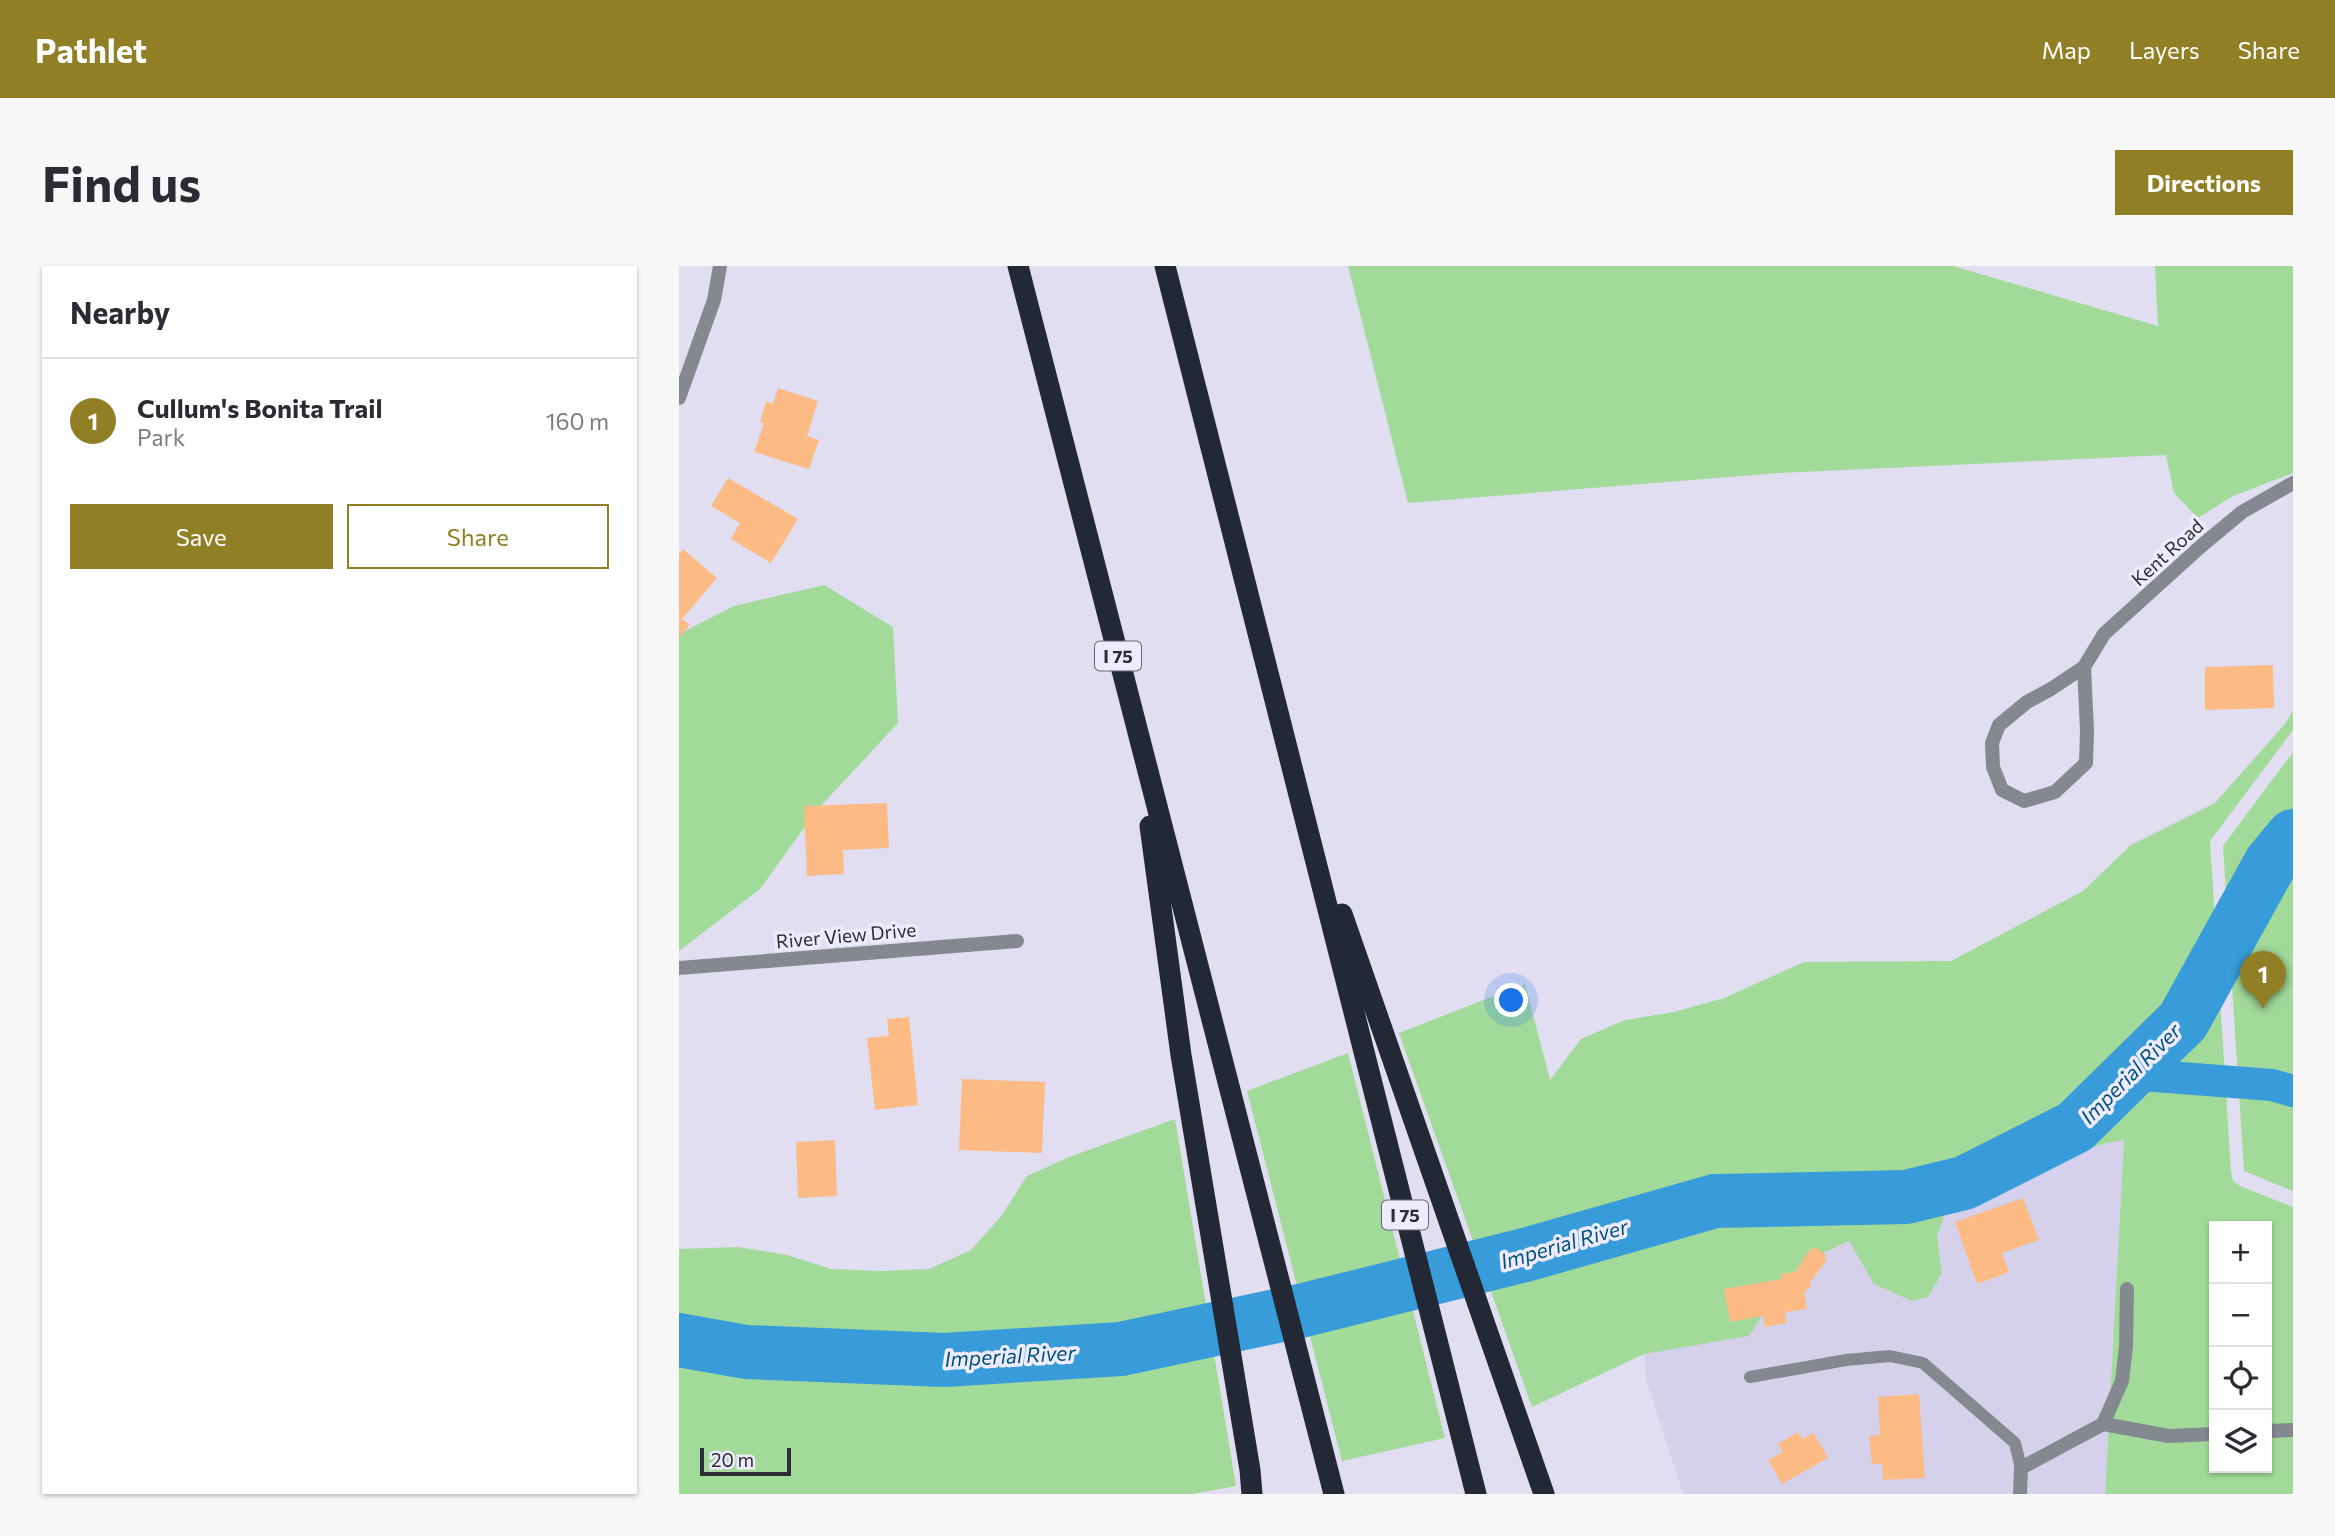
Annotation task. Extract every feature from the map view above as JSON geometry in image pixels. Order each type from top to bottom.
[{"type":"highway","name":"I 75","points":[[1018,266],[1334,1494]]},
{"type":"highway","name":"I 75","points":[[1164,266],[1290,760],[1364,1010],[1476,1494]]},
{"type":"highway","points":[[1137,731],[1181,1055],[1252,1494]]},
{"type":"highway","points":[[1364,1010],[1512,1401],[1544,1494]]},
{"type":"street","points":[[679,398],[714,300],[720,266]]},
{"type":"street","name":"Kent Road","points":[[2084,667],[2086,763],[2055,792],[2024,801],[2001,790],[1993,767],[1992,743],[2000,725],[2027,702],[2084,667],[2104,634],[2242,512],[2293,483]]},
{"type":"street","name":"River View Drive","points":[[679,968],[1017,941]]},
{"type":"street","points":[[2020,1494],[2021,1468],[2103,1423],[2122,1381],[2127,1289]]},
{"type":"street","points":[[2103,1423],[2169,1436],[2209,1434]]},
{"type":"street","points":[[2272,1431],[2293,1430]]},
{"type":"lane","points":[[1750,1377],[1846,1360],[1889,1356],[1923,1363],[2015,1443],[2021,1468]]},
{"type":"shaded area","points":[[2124,1140],[2105,1494],[1683,1494],[1646,1379],[1644,1354],[1774,1296],[1806,1261],[1849,1241],[1874,1284],[1942,1273],[1937,1236],[1947,1209],[1973,1191],[2002,1181],[2035,1175],[2079,1152]]},
{"type":"green space","points":[[1348,266],[1953,266],[2158,326],[2155,266],[2293,266],[2293,473],[2233,496],[2198,518],[2174,493],[2166,455],[1779,473],[1408,503]]},
{"type":"green space","points":[[824,585],[893,627],[898,723],[817,810],[760,889],[679,951],[679,634],[734,606]]},
{"type":"green space","points":[[2293,710],[2293,730],[2210,841],[2233,1181],[2293,1207],[2293,1494],[2105,1494],[2124,1140],[2079,1152],[2035,1175],[2002,1181],[1973,1191],[1947,1209],[1937,1236],[1942,1273],[1928,1297],[1912,1301],[1874,1284],[1849,1241],[1806,1261],[1774,1296],[1749,1336],[1644,1354],[1532,1407],[1399,1033],[1525,984],[1550,1080],[1581,1039],[1625,1020],[1674,1012],[1724,998],[1804,962],[1951,961],[2083,891],[2131,845],[2215,803],[2285,724]]},
{"type":"green space","points":[[2293,752],[2293,1191],[2244,1171],[2223,846]]},
{"type":"green space","points":[[1348,1053],[1445,1438],[1342,1461],[1247,1091]]},
{"type":"green space","points":[[1175,1119],[1236,1486],[1193,1494],[679,1494],[679,1249],[738,1247],[787,1255],[831,1269],[929,1269],[971,1250],[1002,1215],[1027,1176],[1069,1157]]},
{"type":"building","points":[[778,388],[818,401],[807,436],[819,440],[809,469],[754,452],[764,423],[760,422],[766,401],[773,404]]},
{"type":"building","points":[[728,478],[798,519],[771,563],[731,539],[740,523],[711,506]]},
{"type":"building","points":[[683,549],[717,578],[682,619],[690,625],[679,638],[679,554]]},
{"type":"building","points":[[2273,665],[2274,708],[2205,710],[2205,667]]},
{"type":"building","points":[[887,803],[889,848],[843,850],[844,874],[807,876],[804,806]]},
{"type":"building","points":[[909,1017],[918,1105],[875,1110],[867,1038],[889,1036],[887,1019]]},
{"type":"building","points":[[962,1079],[1045,1082],[1042,1153],[959,1150]]},
{"type":"building","points":[[835,1140],[837,1196],[798,1198],[796,1142]]},
{"type":"building","points":[[2023,1198],[2039,1240],[2002,1253],[2009,1272],[1977,1284],[1955,1222]]},
{"type":"building","points":[[1815,1247],[1826,1255],[1827,1259],[1810,1283],[1811,1286],[1804,1292],[1807,1309],[1785,1312],[1787,1323],[1765,1327],[1763,1316],[1730,1322],[1724,1289],[1782,1279],[1781,1274],[1795,1272],[1811,1248],[1813,1250]]},
{"type":"building","points":[[1919,1394],[1925,1478],[1883,1480],[1882,1464],[1872,1464],[1869,1436],[1880,1435],[1878,1397]]},
{"type":"building","points":[[1798,1432],[1802,1439],[1814,1433],[1828,1458],[1782,1484],[1768,1460],[1783,1452],[1778,1444]]},
{"type":"waterway","name":"Imperial River","points":[[679,1340],[746,1352],[944,1360],[1121,1349],[1300,1311],[1525,1255],[1715,1201],[1906,1197],[1964,1183],[2075,1127],[2183,1021],[2270,864],[2293,836]]},
{"type":"waterway","points":[[2129,1074],[2272,1085],[2293,1091]]},
{"type":"place","name":"Cullum's Bonita Trail","points":[[2263,1009]]}]
